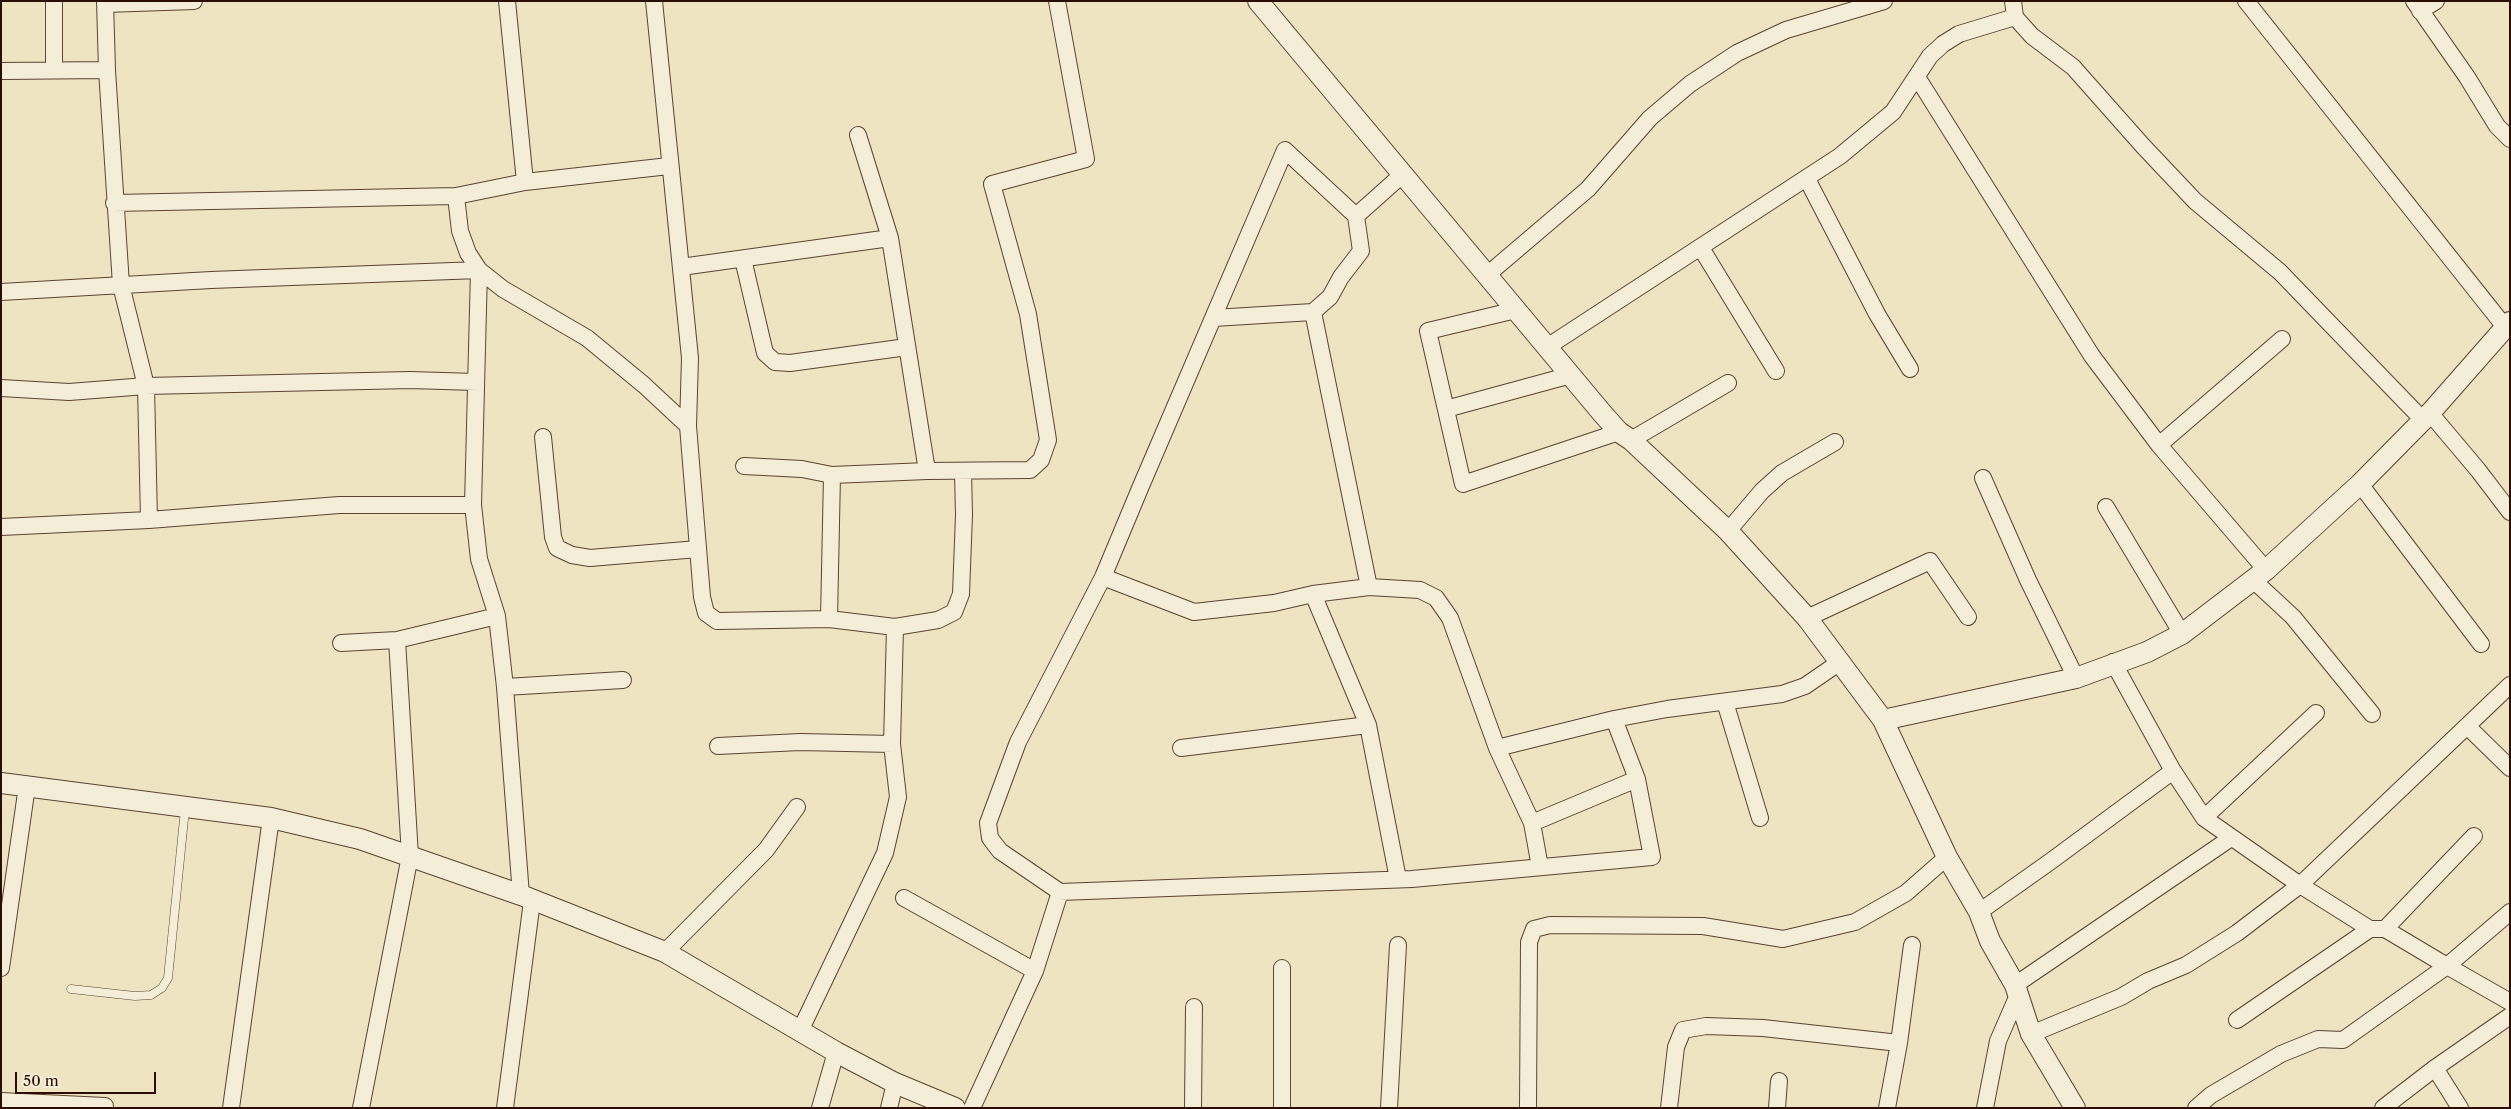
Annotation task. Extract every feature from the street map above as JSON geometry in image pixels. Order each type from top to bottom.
[{"type":"street","points":[[54,1],[54,70]]},
{"type":"street","points":[[149,520],[146,386],[121,285],[114,203],[105,2],[194,1]]},
{"type":"street","points":[[507,1],[525,182]]},
{"type":"street","points":[[654,1],[669,166],[690,358],[688,426],[698,549],[706,614],[717,621],[829,619],[895,627],[938,620],[954,612],[961,594],[964,515],[963,471]]},
{"type":"street","points":[[744,466],[802,469],[832,474],[1030,470],[1041,460],[1048,440],[1028,314],[992,184],[1086,159],[1057,1]]},
{"type":"street","points":[[1258,1],[1547,347],[1625,436],[1728,531],[1807,618],[1883,720],[1947,857],[1979,912],[1990,941],[2016,990],[2031,1034],[2075,1108]]},
{"type":"street","points":[[1487,275],[1588,189],[1650,118],[1690,84],[1737,53],[1786,30],[1884,1]]},
{"type":"street","points":[[1883,720],[2076,678],[2113,662],[2147,652],[2182,634],[2259,575],[2360,484],[2426,416],[2508,324],[2246,1]]},
{"type":"street","points":[[2436,1],[2417,6],[2467,77],[2497,126],[2510,139]]},
{"type":"street","points":[[1547,347],[1840,156],[1893,112],[1930,56],[1943,44],[1959,34],[2014,9],[2032,36],[2073,67],[2195,201],[2280,272],[2426,416],[2478,470],[2510,512]]},
{"type":"street","points":[[1,71],[107,70]]},
{"type":"street","points":[[1917,77],[2092,356],[2259,575],[2372,714]]},
{"type":"street","points":[[858,135],[890,238],[926,471]]},
{"type":"street","points":[[1213,318],[1313,312],[1330,297],[1341,277],[1361,252],[1356,216],[1285,150],[1213,318],[1103,577],[1018,742],[988,823],[990,838],[1000,852],[1060,892],[1398,879],[1652,857],[1637,779],[1614,719]]},
{"type":"street","points":[[114,203],[456,196],[525,182],[669,166]]},
{"type":"street","points":[[1356,216],[1403,174]]},
{"type":"street","points":[[1807,179],[1877,314],[1910,369]]},
{"type":"street","points":[[456,196],[460,231],[468,253],[479,270],[504,289],[587,338],[644,385],[688,426]]},
{"type":"street","points":[[681,267],[890,238]]},
{"type":"street","points":[[1701,248],[1776,371]]},
{"type":"street","points":[[743,259],[765,353],[775,362],[790,363],[907,347]]},
{"type":"street","points":[[1,292],[479,270]]},
{"type":"street","points":[[479,270],[473,505],[478,559],[497,616],[526,898],[505,1108]]},
{"type":"street","points":[[1516,310],[1428,332],[1463,484],[1625,436],[1728,383]]},
{"type":"street","points":[[1313,312],[1369,587]]},
{"type":"street","points":[[2159,445],[2282,339]]},
{"type":"street","points":[[1446,409],[1571,375]]},
{"type":"street","points":[[1,388],[69,392],[146,386],[410,380],[476,382]]},
{"type":"street","points":[[543,437],[553,537],[557,548],[572,556],[590,558],[698,549]]},
{"type":"street","points":[[1728,531],[1762,491],[1782,473],[1835,442]]},
{"type":"street","points":[[829,619],[832,474]]},
{"type":"street","points":[[1983,478],[2028,580],[2076,678]]},
{"type":"street","points":[[2360,484],[2481,644]]},
{"type":"street","points":[[1,527],[149,520],[339,505],[473,505]]},
{"type":"street","points":[[2106,507],[2182,634]]},
{"type":"street","points":[[1807,618],[1930,561],[1968,617]]},
{"type":"street","points":[[1103,577],[1194,612],[1369,587],[1420,590],[1436,598],[1450,618],[1497,748],[1532,823],[1540,867]]},
{"type":"street","points":[[1313,594],[1368,725],[1398,879]]},
{"type":"street","points":[[341,644],[397,640],[497,616]]},
{"type":"street","points":[[800,1030],[885,854],[898,797],[892,744],[895,627]]},
{"type":"street","points":[[361,1108],[410,856],[397,640]]},
{"type":"street","points":[[1497,748],[1614,719],[1667,709],[1782,694],[1805,686],[1840,662]]},
{"type":"street","points":[[2113,662],[2173,771],[2204,818],[2300,885],[2510,1002]]},
{"type":"street","points":[[505,687],[623,680]]},
{"type":"street","points":[[2031,1034],[2122,996],[2148,981],[2186,965],[2237,932],[2300,885],[2510,685]]},
{"type":"street","points":[[1725,702],[1760,818]]},
{"type":"street","points":[[2204,818],[2316,713]]},
{"type":"street","points":[[1181,748],[1368,725]]},
{"type":"street","points":[[2467,726],[2510,768]]},
{"type":"street","points":[[718,746],[800,742],[892,744]]},
{"type":"street","points":[[1979,912],[2173,771]]},
{"type":"street","points":[[1532,823],[1637,779]]},
{"type":"street","points":[[1,784],[271,818],[360,839],[526,898],[665,952],[836,1052],[895,1083],[955,1108]]},
{"type":"street","points":[[1,968],[27,786]]},
{"type":"street","points":[[665,952],[766,850],[796,807]]},
{"type":"street","points":[[231,1108],[271,818]]},
{"type":"street","points":[[2237,1020],[2377,929],[2474,836]]},
{"type":"street","points":[[1985,1108],[1998,1041],[2016,990],[2231,838]]},
{"type":"street","points":[[1528,1108],[1529,942],[1534,929],[1550,925],[1703,926],[1783,939],[1855,922],[1906,894],[1947,857]]},
{"type":"street","points":[[972,1108],[1035,971],[1060,892]]},
{"type":"street","points":[[904,898],[1035,971]]},
{"type":"street","points":[[2196,1108],[2211,1095],[2281,1054],[2318,1038],[2343,1040],[2447,966],[2510,912]]},
{"type":"street","points":[[1887,1108],[1899,1043],[1912,944]]},
{"type":"street","points":[[1389,1108],[1398,945]]},
{"type":"street","points":[[1282,968],[1282,1108]]},
{"type":"street","points":[[1193,1108],[1194,1007]]},
{"type":"street","points":[[2384,1108],[2435,1068],[2510,1016]]},
{"type":"street","points":[[1669,1108],[1676,1047],[1683,1030],[1706,1026],[1763,1028],[1899,1043]]},
{"type":"street","points":[[820,1108],[836,1052]]},
{"type":"street","points":[[2435,1068],[2460,1108]]},
{"type":"street","points":[[1777,1108],[1778,1080]]},
{"type":"street","points":[[889,1108],[895,1083]]},
{"type":"street","points":[[1,1101],[105,1106]]},
{"type":"lane","points":[[71,989],[135,996],[151,995],[162,988],[168,978],[186,807]]}]
